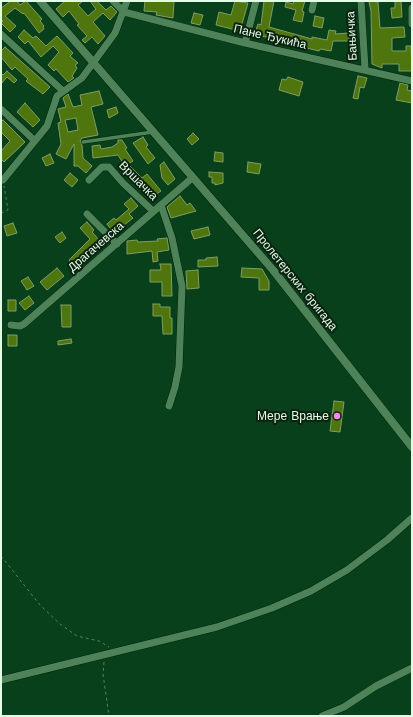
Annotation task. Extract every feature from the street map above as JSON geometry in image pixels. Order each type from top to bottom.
[{"type":"street","name":"Пролетерских бригада","points":[[40,1],[273,270],[412,447]]},
{"type":"street","points":[[113,1],[124,12]]},
{"type":"street","points":[[3,180],[47,126],[57,96],[77,83],[94,63],[115,33],[127,1]]},
{"type":"street","points":[[245,43],[256,1]]},
{"type":"street","points":[[312,10],[314,1]]},
{"type":"street","name":"Бањичка","points":[[361,1],[365,69]]},
{"type":"street","points":[[412,8],[412,24]]},
{"type":"street","name":"Пане Ђукића","points":[[124,12],[245,43],[412,80]]},
{"type":"street","points":[[1,34],[63,91]]},
{"type":"street","points":[[1,109],[35,141]]},
{"type":"street","name":"Вршачка","points":[[89,180],[102,168],[109,167],[123,183],[153,211]]},
{"type":"street","name":"Драгачевска","points":[[11,325],[20,326],[24,324],[192,178]]},
{"type":"street","points":[[161,205],[178,261],[182,286],[179,367],[169,406]]},
{"type":"street","points":[[88,214],[117,244]]},
{"type":"street","points":[[1,680],[217,627],[254,615],[294,599],[353,566],[387,540],[412,518]]},
{"type":"street","points":[[322,716],[344,707],[376,686],[412,668]]},
{"type":"lane","points":[[83,142],[154,132]]},
{"type":"path","points":[[1,214],[8,210],[3,180]]},
{"type":"path","points":[[1,556],[40,605],[60,624],[81,638],[104,643],[108,646],[111,652]]},
{"type":"path","points":[[102,654],[109,716]]},
{"type":"building","points":[[11,1],[17,1],[20,5],[26,1],[42,19],[40,21],[44,26],[44,29],[39,33],[24,13],[23,14],[15,8],[5,16],[16,26],[10,32],[1,23],[3,21],[1,19],[1,8]]},
{"type":"building","points":[[65,1],[83,1],[78,5],[88,16],[96,9],[90,1],[97,1],[106,10],[111,6],[117,12],[110,20],[103,13],[93,22],[105,36],[98,44],[92,37],[85,43],[82,40],[87,36],[77,25],[79,24],[69,11],[63,17],[56,9]]},
{"type":"building","points":[[145,1],[174,1],[173,18],[156,15],[157,12],[144,11]]},
{"type":"building","points":[[235,1],[248,3],[240,31],[216,25],[219,12],[231,15]]},
{"type":"building","points":[[264,1],[274,1],[269,27],[312,39],[312,37],[327,40],[329,30],[336,31],[335,34],[349,33],[349,41],[333,41],[331,51],[320,49],[319,51],[278,41],[278,43],[269,41],[270,38],[257,35],[258,31],[256,30],[258,24],[261,25]]},
{"type":"building","points":[[294,1],[305,1],[302,11],[304,12],[302,22],[293,20],[296,10],[285,7],[286,2],[293,4]]},
{"type":"building","points":[[370,1],[378,2],[380,28],[404,27],[405,37],[392,38],[392,51],[406,51],[406,46],[411,46],[412,71],[399,71],[399,64],[382,64],[382,68],[372,64]]},
{"type":"building","points":[[395,1],[401,1],[402,17],[392,18],[391,8],[395,8]]},
{"type":"building","points":[[194,13],[203,15],[200,25],[191,23]]},
{"type":"building","points":[[315,16],[324,18],[322,28],[313,26]]},
{"type":"building","points":[[24,30],[33,38],[36,36],[46,46],[57,36],[73,53],[70,56],[78,63],[75,65],[77,68],[72,76],[74,78],[68,82],[56,69],[54,71],[48,65],[59,52],[53,46],[41,57],[28,41],[25,44],[18,37]]},
{"type":"building","points":[[5,47],[50,87],[43,94],[26,81],[28,79],[15,67],[12,70],[1,57],[1,51]]},
{"type":"building","points":[[7,71],[17,80],[14,83],[7,77],[1,84],[1,73],[3,75]]},
{"type":"building","points":[[358,76],[367,78],[364,88],[360,87],[358,99],[353,98]]},
{"type":"building","points":[[288,77],[303,82],[299,96],[279,90],[282,79],[286,80]]},
{"type":"building","points":[[400,83],[408,85],[407,90],[412,91],[412,103],[396,100]]},
{"type":"building","points":[[99,91],[103,104],[91,107],[98,135],[82,138],[80,141],[82,145],[83,158],[92,166],[86,173],[78,166],[74,166],[74,144],[66,159],[56,154],[61,144],[58,123],[61,122],[58,109],[66,107],[63,98],[68,94],[73,107],[82,105],[80,95]],"holes":[[[76,118],[78,130],[68,132],[65,120]]]},
{"type":"building","points":[[25,103],[40,120],[33,127],[17,112]]},
{"type":"building","points":[[116,107],[118,113],[109,118],[107,110]]},
{"type":"building","points":[[3,120],[25,142],[4,162],[1,159],[1,151],[10,141],[1,132],[1,122]]},
{"type":"building","points":[[193,133],[199,139],[192,145],[187,139]]},
{"type":"building","points":[[143,137],[148,145],[146,147],[155,158],[148,164],[133,143]]},
{"type":"building","points":[[118,140],[122,140],[127,148],[125,149],[133,161],[128,164],[142,178],[147,174],[161,191],[155,195],[153,193],[150,196],[134,178],[131,181],[125,174],[128,171],[118,155],[93,158],[92,146],[100,145],[101,149],[112,147],[118,143]]},
{"type":"building","points":[[215,152],[223,153],[223,162],[214,161]]},
{"type":"building","points":[[50,154],[54,163],[46,166],[42,158]]},
{"type":"building","points":[[164,162],[175,179],[168,185],[162,178],[160,165]]},
{"type":"building","points":[[248,162],[261,164],[259,174],[247,172]]},
{"type":"building","points":[[209,172],[223,173],[223,183],[215,185],[215,183],[212,183],[212,177],[209,177]]},
{"type":"building","points":[[70,173],[78,180],[72,187],[64,180]]},
{"type":"building","points":[[180,196],[187,205],[190,203],[196,211],[171,218],[167,207]]},
{"type":"building","points":[[131,198],[138,206],[129,214],[133,218],[114,233],[107,224],[114,218],[116,220],[129,209],[124,204]]},
{"type":"building","points":[[87,222],[94,230],[92,232],[101,242],[84,259],[81,256],[71,263],[69,260],[90,239],[80,228]]},
{"type":"building","points":[[13,223],[17,233],[7,236],[4,226]]},
{"type":"building","points":[[208,227],[210,235],[194,239],[191,231]]},
{"type":"building","points":[[62,232],[66,238],[60,243],[55,237]]},
{"type":"building","points":[[167,238],[169,250],[157,252],[158,261],[153,262],[152,251],[127,254],[127,241],[158,241],[157,239]]},
{"type":"building","points":[[217,257],[218,266],[198,267],[198,260],[206,260],[206,258]]},
{"type":"building","points":[[160,264],[171,264],[172,296],[162,296],[162,282],[150,282],[150,270],[161,270]]},
{"type":"building","points":[[57,268],[64,276],[47,290],[40,282]]},
{"type":"building","points":[[242,268],[262,269],[269,281],[269,290],[259,290],[259,278],[241,277]]},
{"type":"building","points":[[198,270],[199,288],[187,289],[186,271]]},
{"type":"building","points":[[28,277],[34,286],[27,290],[21,281]]},
{"type":"building","points":[[29,296],[34,303],[25,310],[19,303]]},
{"type":"building","points":[[8,300],[16,300],[16,311],[8,311]]},
{"type":"building","points":[[153,304],[160,304],[160,307],[170,307],[172,334],[163,334],[162,316],[153,316]]},
{"type":"building","points":[[61,305],[71,305],[71,327],[62,327]]},
{"type":"building","points":[[8,335],[17,335],[17,346],[8,346]]},
{"type":"building","points":[[71,339],[72,343],[58,345],[58,341]]},
{"type":"building","name":"Мере Врање","points":[[334,401],[344,402],[340,432],[330,431]]},
{"type":"place","name":"Мере Врање","points":[[337,416]]}]
